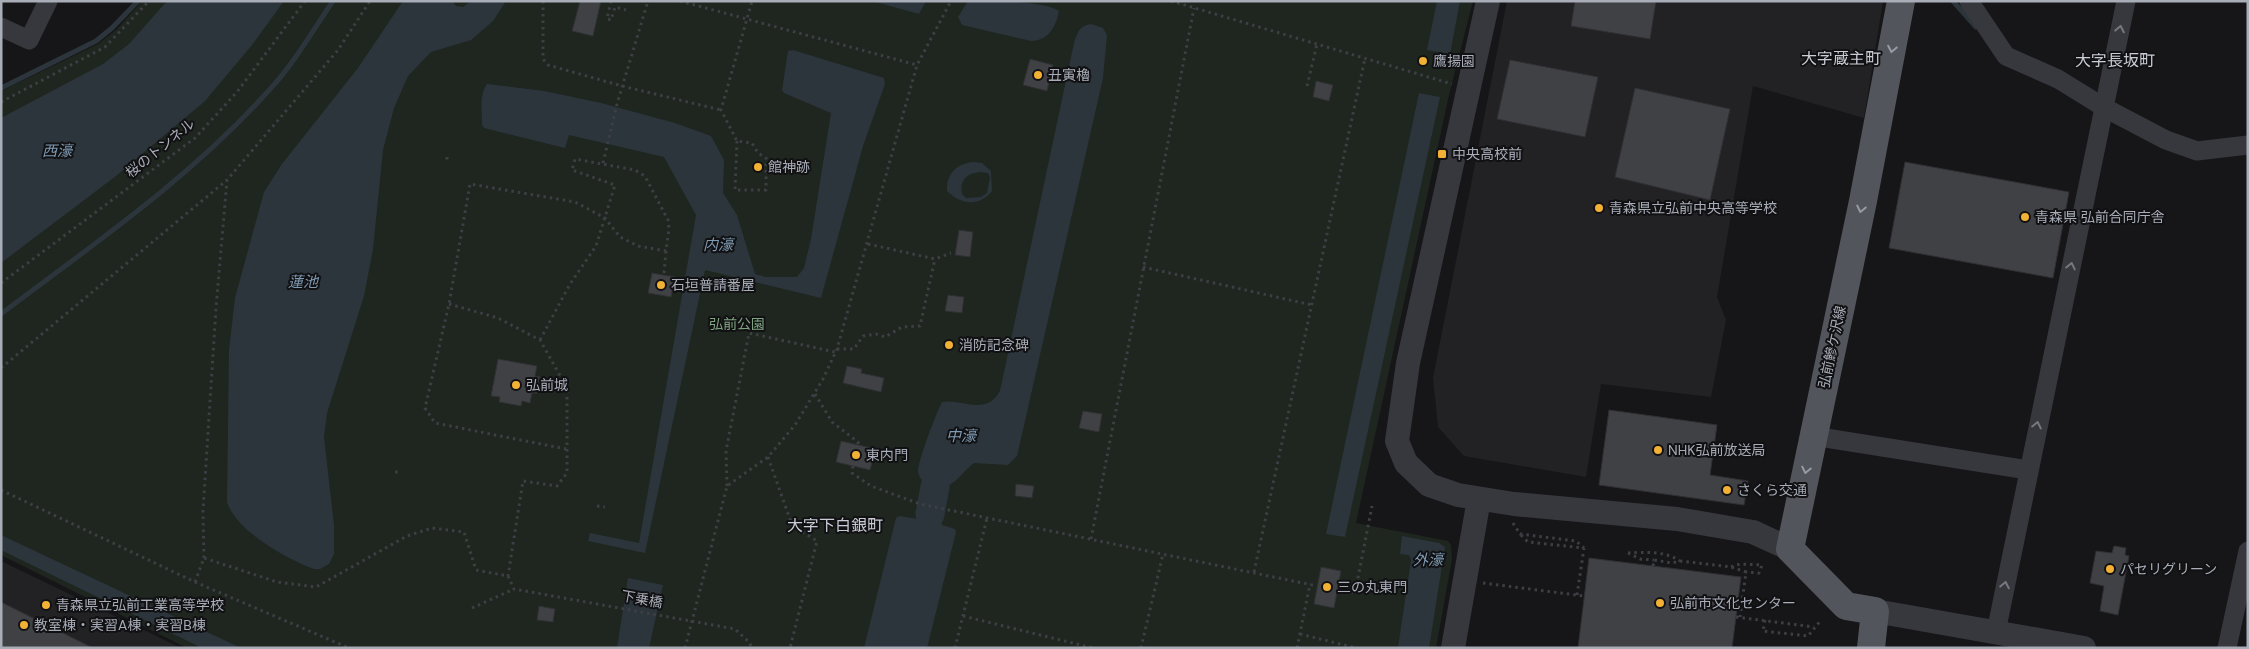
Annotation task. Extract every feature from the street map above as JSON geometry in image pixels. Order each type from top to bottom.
[{"type":"main road","name":"弘前鰺ケ沢線","points":[[1790,549],[1863,200],[1901,1]]},
{"type":"main road","points":[[1790,549],[1846,606],[1875,611],[1871,648]]},
{"type":"street","points":[[1,27],[29,40],[48,1]]},
{"type":"street","points":[[1488,1],[1408,363],[1397,441],[1406,463],[1429,485],[1479,500],[1677,519],[1753,532],[1790,549]]},
{"type":"street","points":[[1969,1],[2006,56],[2058,78],[2103,114],[2197,151],[2248,145]]},
{"type":"street","points":[[1996,632],[2126,1]]},
{"type":"street","points":[[1813,436],[2028,470]]},
{"type":"street","points":[[1453,648],[1479,500]]},
{"type":"street","points":[[2227,648],[2248,551]]},
{"type":"street","points":[[1875,611],[2084,648]]},
{"type":"path","points":[[1,102],[105,47],[149,1]]},
{"type":"path","name":"桜のトンネル","points":[[1,283],[195,138],[237,92],[305,1]]},
{"type":"path","points":[[1,368],[227,180],[338,50],[370,1]]},
{"type":"path","points":[[542,1],[543,59],[548,65],[622,86],[721,110]]},
{"type":"path","points":[[612,1],[607,19],[612,20],[614,8],[626,10]]},
{"type":"path","points":[[603,163],[622,86],[648,1]]},
{"type":"path","points":[[680,1],[917,65]]},
{"type":"path","points":[[737,141],[752,143],[758,152],[766,158],[766,190],[735,190],[737,141],[721,110],[752,1]]},
{"type":"path","points":[[727,486],[768,457],[796,425],[815,394],[836,351],[868,244],[917,65],[950,1]]},
{"type":"path","points":[[1171,1],[1470,89]]},
{"type":"path","points":[[1091,539],[1142,267],[1194,8]]},
{"type":"path","points":[[1307,86],[1317,44]]},
{"type":"path","points":[[1254,572],[1366,58]]},
{"type":"path","points":[[540,340],[570,284],[596,246],[614,185],[572,170],[575,159],[603,163],[643,174],[668,220],[669,228],[664,273]]},
{"type":"path","points":[[195,582],[204,558],[204,491],[216,308],[227,180]]},
{"type":"path","points":[[566,449],[435,423],[425,408],[449,304],[470,184],[575,202],[605,218],[620,237],[638,246],[666,251]]},
{"type":"path","points":[[868,244],[935,259],[951,252]]},
{"type":"path","points":[[685,648],[727,486],[726,451],[749,333],[836,351],[854,348],[863,336],[869,334],[885,337],[902,327],[920,326],[935,259]]},
{"type":"path","points":[[1142,267],[1312,304]]},
{"type":"path","points":[[449,304],[498,318],[540,340],[567,388],[567,473],[557,486],[522,481],[508,576],[514,589],[472,608]]},
{"type":"path","points":[[815,394],[832,422],[858,442],[858,445]]},
{"type":"path","points":[[768,457],[792,525],[817,541],[790,648]]},
{"type":"path","points":[[853,466],[852,474],[871,486],[920,504],[1317,586]]},
{"type":"path","points":[[1,490],[195,582],[349,648]]},
{"type":"path","points":[[597,506],[605,507]]},
{"type":"path","points":[[1338,589],[1355,593],[1372,506]]},
{"type":"path","points":[[956,648],[987,518]]},
{"type":"path","points":[[1512,522],[1528,542],[1584,548]]},
{"type":"path","points":[[204,558],[277,582],[316,587],[407,536],[432,528],[464,532],[476,570],[508,576]]},
{"type":"path","points":[[1520,534],[1576,541],[1584,548]]},
{"type":"path","points":[[1551,545],[1552,539]]},
{"type":"path","points":[[1576,595],[1584,548]]},
{"type":"path","points":[[1680,561],[1673,556],[1641,552],[1628,553],[1640,559],[1672,563],[1680,561],[1731,567],[1746,572],[1759,573],[1762,565],[1740,564],[1731,567]]},
{"type":"path","points":[[1141,648],[1163,554]]},
{"type":"path","points":[[1653,566],[1654,560]]},
{"type":"path","points":[[1746,572],[1738,617],[1814,627]]},
{"type":"path","points":[[1477,582],[1584,596]]},
{"type":"path","points":[[1297,648],[1310,584]]},
{"type":"path","name":"下乗橋","points":[[514,589],[669,615],[735,629],[750,643],[751,648]]},
{"type":"path","points":[[963,616],[1092,648]]},
{"type":"path","points":[[1764,620],[1763,631],[1808,636],[1821,620]]},
{"type":"path","points":[[1300,634],[1356,648]]},
{"type":"shaded area","name":"青森県立弘前中央高等学校","points":[[1507,1],[1883,1],[1864,118],[1753,86],[1717,297],[1726,320],[1711,397],[1601,384],[1586,477],[1464,456],[1438,427],[1433,378]]},
{"type":"shaded area","name":"青森県立弘前工業高等学校","points":[[1,561],[181,648],[1,648]]},
{"type":"green space","name":"弘前公園","points":[[142,1],[1473,1],[1449,95],[1356,523],[1448,541],[1451,545],[1452,559],[1436,648],[187,648],[1,555],[1,91],[98,44],[117,29]]},
{"type":"water","name":"西濠","points":[[167,1],[284,1],[252,45],[205,101],[116,176],[1,263],[1,118],[103,64],[129,44]]},
{"type":"water","name":"蓮池","points":[[403,1],[452,1],[456,6],[463,7],[471,1],[506,1],[493,21],[471,40],[431,52],[408,76],[394,108],[383,150],[373,249],[364,296],[327,413],[324,437],[334,525],[334,554],[329,564],[320,569],[314,569],[277,551],[251,533],[232,513],[227,502],[229,350],[235,298],[264,192],[282,164],[358,68]]},
{"type":"water","points":[[872,1],[926,1],[919,14]]},
{"type":"water","points":[[968,1],[1029,3],[1051,7],[1059,11],[1056,22],[1047,36],[1031,41],[962,25],[958,17]]},
{"type":"water","points":[[1437,1],[1460,1],[1450,54],[1427,50]]},
{"type":"water","name":"中濠","points":[[1091,24],[1103,28],[1107,35],[1103,78],[1017,456],[1008,465],[974,463],[949,485],[941,488],[932,487],[921,479],[918,471],[924,447],[942,402],[950,401],[981,405],[994,399],[1000,391],[1074,43],[1081,28]]},
{"type":"water","name":"内濠","points":[[793,50],[884,78],[885,84],[863,146],[821,298],[705,270],[645,553],[588,541],[590,533],[639,543],[696,215],[664,157],[569,135],[565,148],[484,128],[482,125],[482,103],[484,88],[487,84],[544,91],[601,103],[675,123],[711,136],[724,160],[723,193],[737,215],[755,274],[766,277],[797,277],[804,268],[811,239],[831,113],[784,93],[782,90],[788,51]]},
{"type":"water","points":[[1419,93],[1440,97],[1345,537],[1326,534]]},
{"type":"water","points":[[968,163],[982,163],[991,171],[992,191],[976,202],[958,199],[947,191],[948,179],[954,170]],"holes":[[[976,173],[988,173],[990,178],[987,193],[981,197],[966,198],[962,194],[961,189],[965,178]]]},
{"type":"water","points":[[926,513],[939,516],[942,525],[955,529],[956,532],[927,648],[864,648],[896,518],[899,516],[924,520]]},
{"type":"water","points":[[1,535],[241,648],[202,648],[1,550]]},
{"type":"water","name":"外濠","points":[[1402,536],[1439,543],[1445,547],[1429,648],[1398,648],[1411,560],[1409,555],[1400,554]]},
{"type":"water","points":[[628,578],[663,585],[649,648],[617,648]]},
{"type":"building","points":[[580,1],[601,1],[593,36],[572,31]]},
{"type":"building","points":[[1575,1],[1656,1],[1650,39],[1571,26]]},
{"type":"building","name":"丑寅櫓","points":[[1030,59],[1053,65],[1047,91],[1023,85]]},
{"type":"building","points":[[1510,60],[1598,77],[1585,137],[1497,119]]},
{"type":"building","points":[[1316,81],[1333,85],[1329,101],[1313,97]]},
{"type":"building","points":[[1635,88],[1730,109],[1710,200],[1615,177]]},
{"type":"building","name":"青森県 弘前合同庁舎","points":[[1905,162],[2069,192],[2053,278],[1889,248]]},
{"type":"building","points":[[959,230],[973,232],[970,257],[955,255]]},
{"type":"building","name":"石垣普請番屋","points":[[652,273],[675,277],[671,297],[648,293]]},
{"type":"building","points":[[948,295],[964,297],[962,313],[945,311]]},
{"type":"building","name":"弘前城","points":[[498,359],[537,366],[535,376],[540,377],[537,393],[532,393],[530,403],[522,401],[521,406],[499,402],[500,397],[491,396]]},
{"type":"building","points":[[847,366],[862,369],[861,373],[884,378],[881,392],[843,383]]},
{"type":"building","name":"NHK弘前放送局","points":[[1609,410],[1717,425],[1710,475],[1748,481],[1744,505],[1599,485]]},
{"type":"building","points":[[1083,411],[1102,414],[1099,432],[1079,428]]},
{"type":"building","name":"東内門","points":[[841,441],[876,449],[870,470],[836,462]]},
{"type":"building","points":[[1016,484],[1034,486],[1032,498],[1015,496]]},
{"type":"building","name":"パセリグリーン","points":[[2114,546],[2126,548],[2125,555],[2129,556],[2118,615],[2100,611],[2104,586],[2090,583],[2096,551],[2112,553]]},
{"type":"building","name":"弘前市文化センター","points":[[1589,558],[1741,577],[1732,648],[1578,648]]},
{"type":"building","name":"三の丸東門","points":[[1321,567],[1341,571],[1334,608],[1314,604]]},
{"type":"building","name":"教室棟・実習A棟・実習B棟","points":[[1,602],[93,648],[1,648]]},
{"type":"building","points":[[539,606],[555,609],[553,622],[537,620]]},
{"type":"waterway","points":[[1,88],[96,41],[112,28],[138,1]]},
{"type":"waterway","points":[[1,314],[142,207],[241,120],[280,78],[333,1]]},
{"type":"waterway","points":[[1953,1],[1976,27]]},
{"type":"waterway","points":[[930,514],[935,487]]},
{"type":"place","name":"鷹揚園","points":[[1423,61]]},
{"type":"place","name":"丑寅櫓","points":[[1038,75]]},
{"type":"place","name":"中央高校前","points":[[1442,154]]},
{"type":"place","name":"館神跡","points":[[758,167]]},
{"type":"place","name":"青森県立弘前中央高等学校","points":[[1599,208]]},
{"type":"place","name":"青森県 弘前合同庁舎","points":[[2025,217]]},
{"type":"place","name":"石垣普請番屋","points":[[661,285]]},
{"type":"place","name":"消防記念碑","points":[[949,345]]},
{"type":"place","name":"弘前城","points":[[516,385]]},
{"type":"place","name":"NHK弘前放送局","points":[[1658,450]]},
{"type":"place","name":"東内門","points":[[856,455]]},
{"type":"place","name":"さくら交通","points":[[1727,490]]},
{"type":"place","name":"パセリグリーン","points":[[2110,569]]},
{"type":"place","name":"三の丸東門","points":[[1327,587]]},
{"type":"place","name":"弘前市文化センター","points":[[1660,603]]},
{"type":"place","name":"青森県立弘前工業高等学校","points":[[46,605]]},
{"type":"place","name":"教室棟・実習A棟・実習B棟","points":[[24,625]]},
{"type":"district","name":"大字蔵主町","points":[[1841,58]]},
{"type":"district","name":"大字長坂町","points":[[2115,60]]},
{"type":"district","name":"大字下白銀町","points":[[835,525]]}]
